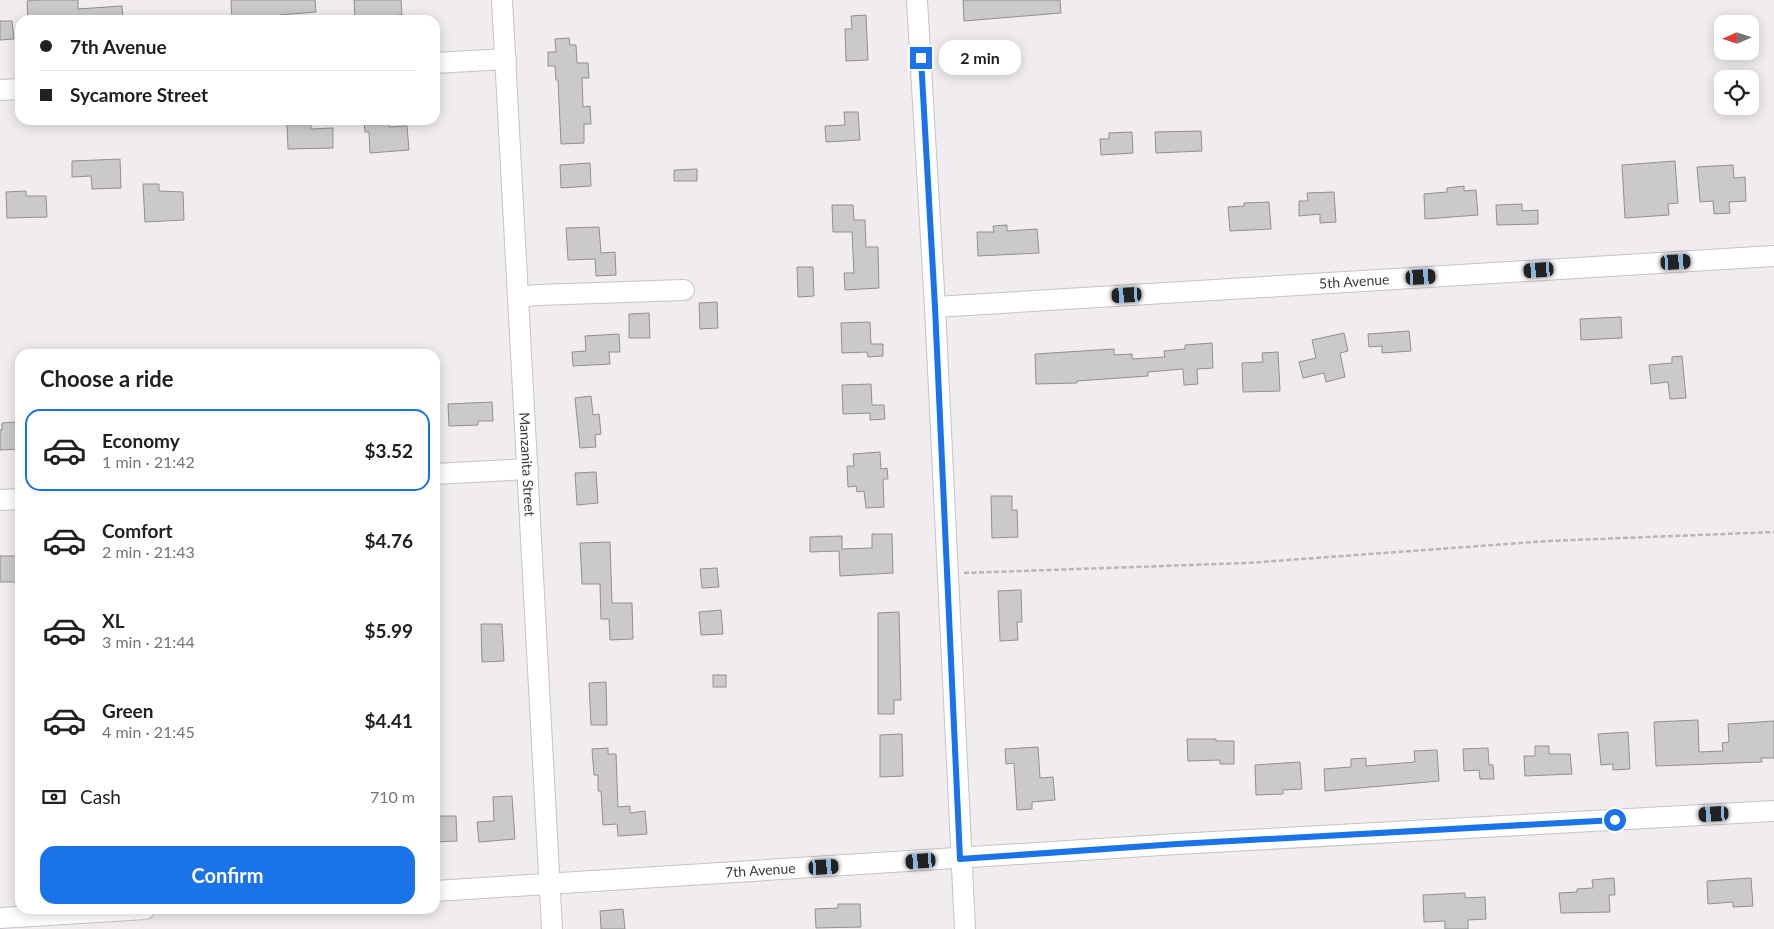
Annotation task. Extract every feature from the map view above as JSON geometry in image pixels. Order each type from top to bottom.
[{"type":"street","name":"Manzanita Street","points":[[502,0],[552,929]]},
{"type":"street","points":[[917,0],[935,307],[960,859],[965,929]]},
{"type":"street","points":[[440,63],[506,59]]},
{"type":"street","points":[[0,90],[15,89]]},
{"type":"street","name":"5th Avenue","points":[[935,307],[1774,256]]},
{"type":"street","points":[[518,297],[684,290]]},
{"type":"street","points":[[440,474],[528,469]]},
{"type":"street","points":[[0,500],[15,499]]},
{"type":"street","name":"7th Avenue","points":[[440,891],[1177,844],[1774,811]]},
{"type":"street","points":[[0,918],[64,914]]},
{"type":"path","points":[[948,574],[1246,563],[1548,541],[1774,532]]},
{"type":"building","points":[[78,0],[78,9],[122,6],[123,15],[28,15],[27,1]]},
{"type":"building","points":[[231,0],[315,0],[316,12],[279,15],[232,15]]},
{"type":"building","points":[[354,0],[401,0],[402,15],[355,15]]},
{"type":"building","points":[[963,0],[1060,0],[1061,13],[964,21]]},
{"type":"building","points":[[866,15],[868,60],[846,61],[845,29],[852,29],[851,16]]},
{"type":"building","points":[[0,21],[12,21],[14,39],[0,40]]},
{"type":"building","points":[[569,38],[570,45],[576,45],[577,63],[588,63],[589,78],[582,78],[583,107],[590,106],[591,124],[584,124],[584,143],[561,144],[558,80],[556,80],[555,66],[548,66],[548,52],[556,52],[555,39]]},
{"type":"building","points":[[844,112],[858,112],[860,140],[826,142],[825,126],[845,125]]},
{"type":"building","points":[[287,125],[311,125],[311,129],[333,128],[333,148],[288,149]]},
{"type":"building","points":[[364,125],[407,126],[409,150],[370,153],[369,132],[365,132]]},
{"type":"building","points":[[1201,131],[1202,151],[1156,153],[1155,132]]},
{"type":"building","points":[[1132,132],[1133,153],[1101,155],[1100,139],[1109,139],[1109,133]]},
{"type":"building","points":[[120,159],[121,188],[92,189],[91,176],[72,177],[72,161]]},
{"type":"building","points":[[1675,161],[1678,203],[1668,204],[1669,215],[1625,218],[1622,165]]},
{"type":"building","points":[[590,163],[591,186],[561,188],[560,165]]},
{"type":"building","points":[[1733,165],[1734,178],[1745,177],[1746,201],[1729,202],[1730,213],[1714,214],[1713,201],[1700,202],[1697,167]]},
{"type":"building","points":[[697,169],[697,181],[674,181],[674,170]]},
{"type":"building","points":[[143,184],[159,184],[159,191],[183,192],[184,220],[145,222]]},
{"type":"building","points":[[1464,186],[1464,191],[1476,190],[1478,215],[1425,219],[1424,194],[1447,192],[1447,188]]},
{"type":"building","points":[[26,191],[26,196],[46,196],[47,217],[7,218],[6,192]]},
{"type":"building","points":[[1334,192],[1336,222],[1320,223],[1320,214],[1299,216],[1299,201],[1308,201],[1307,193]]},
{"type":"building","points":[[1269,202],[1271,229],[1230,231],[1228,207],[1244,206],[1244,203]]},
{"type":"building","points":[[1522,204],[1522,211],[1538,210],[1538,224],[1497,225],[1496,205]]},
{"type":"building","points":[[832,205],[853,205],[854,220],[865,220],[866,247],[878,247],[879,288],[845,290],[844,273],[854,273],[852,232],[833,232]]},
{"type":"building","points":[[1007,225],[1007,231],[1037,229],[1039,253],[978,256],[977,232],[994,232],[993,226]]},
{"type":"building","points":[[599,227],[601,253],[615,252],[616,275],[596,276],[595,259],[568,260],[566,228]]},
{"type":"building","points":[[797,267],[813,267],[814,296],[798,297]]},
{"type":"building","points":[[717,302],[718,328],[700,329],[699,303]]},
{"type":"building","points":[[649,313],[650,338],[629,338],[629,314]]},
{"type":"building","points":[[1621,317],[1622,338],[1581,340],[1580,319]]},
{"type":"building","points":[[870,322],[871,344],[883,344],[883,356],[868,357],[867,352],[842,353],[841,323]]},
{"type":"building","points":[[1409,331],[1411,351],[1382,353],[1382,346],[1369,347],[1368,334]]},
{"type":"building","points":[[1344,333],[1348,351],[1340,353],[1345,377],[1326,382],[1324,373],[1303,378],[1299,362],[1316,358],[1312,340]]},
{"type":"building","points":[[619,334],[620,352],[609,352],[610,364],[573,366],[572,352],[586,351],[585,336]]},
{"type":"building","points":[[1212,343],[1213,368],[1197,369],[1198,384],[1184,385],[1183,369],[1148,372],[1148,376],[1077,381],[1077,383],[1036,384],[1035,354],[1114,349],[1114,355],[1132,354],[1132,359],[1165,357],[1164,351],[1185,349],[1185,345]]},
{"type":"building","points":[[1278,352],[1280,391],[1243,392],[1242,363],[1263,362],[1262,353]]},
{"type":"building","points":[[1682,356],[1686,398],[1670,399],[1668,382],[1651,384],[1649,365],[1672,363],[1672,357]]},
{"type":"building","points":[[871,384],[872,405],[884,405],[885,419],[870,420],[870,413],[843,414],[842,385]]},
{"type":"building","points":[[591,396],[593,415],[599,414],[601,434],[595,435],[596,447],[580,448],[575,398]]},
{"type":"building","points":[[492,402],[493,421],[478,421],[478,425],[449,426],[448,404]]},
{"type":"building","points":[[15,422],[15,449],[0,450],[2,423]]},
{"type":"building","points":[[880,452],[881,469],[887,468],[888,479],[883,479],[884,507],[866,508],[864,491],[857,492],[856,486],[848,487],[847,466],[854,466],[853,454]]},
{"type":"building","points":[[596,472],[598,503],[577,505],[575,473]]},
{"type":"building","points":[[991,496],[1012,496],[1012,510],[1017,510],[1018,537],[992,538]]},
{"type":"building","points":[[872,534],[892,534],[893,573],[840,576],[839,551],[810,552],[810,537],[842,536],[842,549],[872,548]]},
{"type":"building","points":[[610,542],[612,603],[632,603],[633,639],[610,640],[609,619],[601,619],[600,584],[582,584],[580,543]]},
{"type":"building","points":[[0,556],[15,556],[15,582],[0,582]]},
{"type":"building","points":[[717,568],[719,587],[702,588],[700,569]]},
{"type":"building","points":[[1021,590],[1022,622],[1017,622],[1018,640],[1000,641],[998,591]]},
{"type":"building","points":[[721,610],[723,634],[701,635],[699,612]]},
{"type":"building","points":[[899,612],[901,700],[894,700],[894,714],[878,714],[878,613]]},
{"type":"building","points":[[481,624],[502,624],[504,661],[482,662]]},
{"type":"building","points":[[713,675],[726,675],[726,687],[713,687]]},
{"type":"building","points":[[606,682],[607,725],[591,725],[589,683]]},
{"type":"building","points":[[1698,720],[1699,752],[1723,751],[1722,743],[1729,742],[1728,724],[1774,721],[1774,758],[1761,758],[1762,762],[1656,766],[1654,722]]},
{"type":"building","points":[[1628,732],[1630,769],[1613,770],[1613,764],[1601,765],[1598,734]]},
{"type":"building","points":[[902,734],[903,776],[880,777],[880,735]]},
{"type":"building","points":[[1187,739],[1234,741],[1234,764],[1220,764],[1220,760],[1188,761]]},
{"type":"building","points":[[1535,746],[1549,746],[1549,754],[1570,754],[1572,774],[1525,776],[1524,756],[1535,756]]},
{"type":"building","points":[[1038,747],[1040,778],[1053,777],[1055,800],[1032,802],[1032,809],[1017,810],[1014,763],[1006,764],[1005,749]]},
{"type":"building","points":[[608,748],[608,754],[616,754],[618,807],[630,806],[630,813],[645,811],[647,834],[618,836],[617,824],[603,825],[601,791],[598,791],[598,775],[594,775],[592,749]]},
{"type":"building","points":[[1488,748],[1489,765],[1493,765],[1494,779],[1480,779],[1479,770],[1464,771],[1463,749]]},
{"type":"building","points":[[1437,750],[1439,781],[1325,791],[1324,769],[1351,767],[1351,759],[1366,758],[1366,766],[1415,762],[1414,751]]},
{"type":"building","points":[[1300,762],[1302,789],[1283,790],[1283,794],[1256,795],[1255,765]]},
{"type":"building","points":[[512,796],[515,839],[479,842],[477,822],[494,821],[493,797]]},
{"type":"building","points":[[440,816],[456,816],[457,841],[440,842]]},
{"type":"building","points":[[1614,878],[1615,895],[1609,895],[1610,912],[1561,913],[1559,893],[1577,892],[1577,889],[1593,888],[1592,880]]},
{"type":"building","points":[[1751,878],[1753,906],[1733,907],[1733,902],[1708,904],[1707,881]]},
{"type":"building","points":[[1465,893],[1465,898],[1485,897],[1486,919],[1468,920],[1468,929],[1445,929],[1445,921],[1424,922],[1423,895]]},
{"type":"building","points":[[838,904],[860,904],[861,927],[816,928],[815,909],[838,908]]},
{"type":"building","points":[[623,909],[625,929],[601,929],[600,911]]},
{"type":"route","points":[[921,58],[935,307],[960,859],[1177,844],[1615,820]]}]
